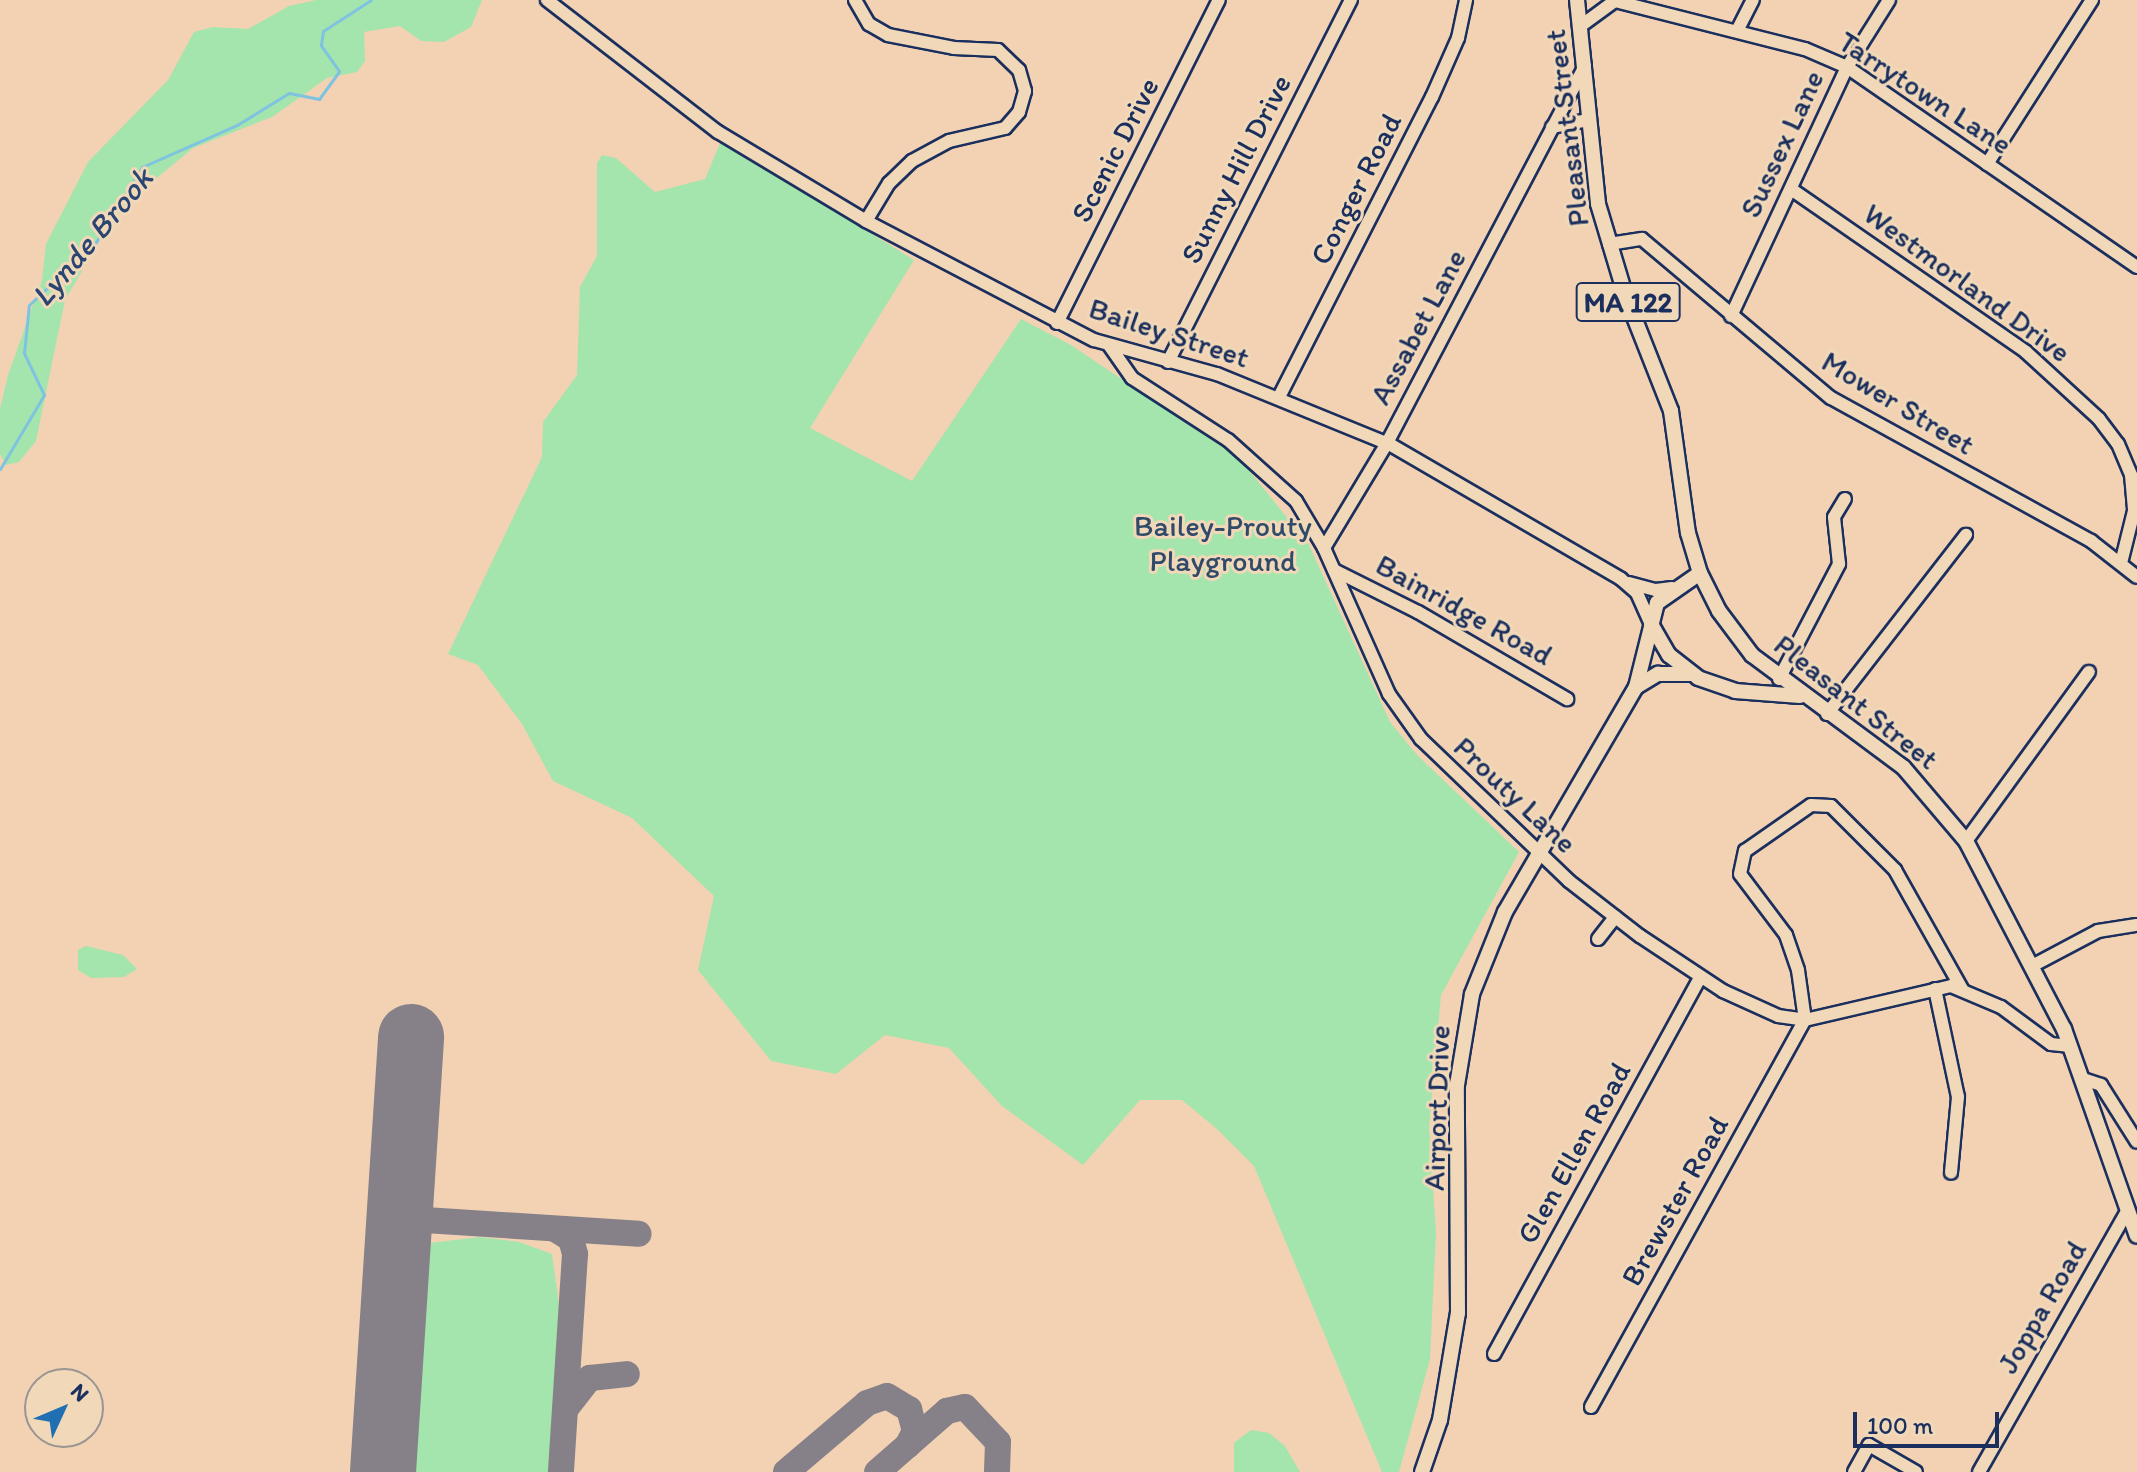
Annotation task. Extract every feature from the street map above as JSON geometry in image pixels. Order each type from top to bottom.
[{"type":"main road","name":"Pleasant Street","points":[[1577,0],[1582,25],[1587,120],[1609,244],[1671,411],[1688,533],[1700,573],[1727,624],[1765,667],[1904,768],[1966,841],[2064,1029],[2137,1236]]},
{"type":"main road","points":[[1672,588],[1700,573]]},
{"type":"main road","name":"Airport Drive","points":[[1422,1472],[1440,1420],[1458,1313],[1457,1085],[1463,1026],[1486,956],[1539,854],[1636,687],[1657,603],[1672,588]]},
{"type":"main road","points":[[1651,624],[1656,640],[1691,674]]},
{"type":"main road","points":[[1735,691],[1753,684],[1765,667]]},
{"type":"main road","points":[[1636,687],[1658,674],[1691,674],[1735,691],[1801,696]]},
{"type":"street","name":"Bailey Street","points":[[547,0],[703,121],[866,221],[1057,323],[1109,345],[1279,397],[1387,443],[1626,582],[1656,590],[1672,588]]},
{"type":"street","points":[[855,0],[869,24],[888,35],[954,48],[998,50],[1019,70],[1025,91],[1019,112],[1005,128],[949,141],[912,161],[866,221]]},
{"type":"street","name":"Scenic Drive","points":[[1057,323],[1219,0]]},
{"type":"street","name":"Sunny Hill Drive","points":[[1168,362],[1351,0]]},
{"type":"street","name":"Conger Road","points":[[1279,397],[1432,97],[1458,38],[1466,0]]},
{"type":"street","points":[[1737,31],[1753,0]]},
{"type":"street","name":"Sussex Lane","points":[[1731,316],[1847,67],[1889,0]]},
{"type":"street","points":[[1987,164],[2092,0]]},
{"type":"street","points":[[1582,25],[1615,1]]},
{"type":"street","name":"Tarrytown Lane","points":[[1615,1],[1805,49],[1847,67],[2137,267]]},
{"type":"street","name":"Assabet Lane","points":[[1324,548],[1387,443],[1585,64]]},
{"type":"street","points":[[1554,121],[1587,104]]},
{"type":"street","points":[[1554,121],[1587,120]]},
{"type":"street","name":"Westmorland Drive","points":[[1791,189],[2036,360],[2099,419],[2123,453],[2131,475],[2134,511],[2121,563]]},
{"type":"street","name":"Mower Street","points":[[1609,244],[1642,239],[1842,406],[2121,563],[2137,577]]},
{"type":"street","name":"Prouty Lane","points":[[1109,345],[1132,378],[1228,440],[1273,477],[1296,501],[1324,548],[1384,683],[1408,723],[1458,779],[1539,854],[1615,917],[1700,977],[1750,1005],[1805,1020],[1935,989],[1962,989],[2001,1007],[2051,1044],[2070,1046]]},
{"type":"street","points":[[2123,453],[2137,456]]},
{"type":"street","points":[[1779,679],[1839,564],[1834,517],[1845,499]]},
{"type":"street","points":[[1827,714],[1966,535]]},
{"type":"street","name":"Bainridge Road","points":[[1334,570],[1418,612],[1567,699]]},
{"type":"street","name":"Bailey Street","points":[[1626,582],[1640,598],[1651,624]]},
{"type":"street","points":[[1966,841],[2089,672]]},
{"type":"street","points":[[1805,1020],[1798,970],[1786,935],[1742,877],[1739,864],[1748,848],[1817,804],[1835,809],[1895,870],[1962,989]]},
{"type":"street","points":[[1598,939],[1615,917]]},
{"type":"street","points":[[2032,966],[2098,931],[2137,925]]},
{"type":"street","name":"Glen Ellen Road","points":[[1494,1354],[1700,977]]},
{"type":"street","points":[[1935,989],[1958,1097],[1951,1173]]},
{"type":"street","name":"Brewster Road","points":[[1591,1407],[1805,1020]]},
{"type":"street","points":[[2036,1033],[2064,1029]]},
{"type":"street","points":[[2083,1079],[2101,1085],[2137,1142]]},
{"type":"street","name":"Joppa Road","points":[[1979,1472],[2128,1210]]},
{"type":"street","points":[[1854,1472],[1869,1445],[1916,1472]]},
{"type":"green space","points":[[316,0],[482,0],[471,27],[444,42],[421,41],[400,26],[364,32],[365,61],[357,72],[327,78],[272,117],[193,148],[141,191],[111,221],[65,300],[36,441],[19,462],[6,465],[0,454],[0,409],[8,375],[42,280],[46,244],[88,162],[168,80],[194,32],[213,27],[248,29],[289,6]]},
{"type":"green space","name":"Bailey-Prouty Playground","points":[[721,141],[914,260],[810,428],[912,481],[1021,319],[1071,345],[1239,458],[1309,545],[1390,722],[1417,755],[1519,852],[1441,995],[1429,1128],[1436,1233],[1430,1359],[1399,1472],[1382,1472],[1254,1166],[1217,1129],[1182,1100],[1140,1100],[1083,1165],[1002,1106],[949,1048],[885,1035],[836,1074],[771,1061],[698,970],[714,896],[632,818],[553,781],[522,724],[478,665],[448,654],[542,457],[543,422],[577,375],[580,287],[597,256],[597,163],[602,155],[616,158],[655,192],[705,179]]},
{"type":"green space","points":[[86,946],[123,955],[137,969],[124,977],[91,978],[78,970],[78,950]]},
{"type":"green space","points":[[480,1237],[519,1242],[552,1254],[559,1305],[550,1472],[406,1472],[421,1244]]},
{"type":"green space","points":[[1251,1430],[1269,1433],[1285,1446],[1300,1472],[1234,1472],[1234,1443]]},
{"type":"waterway","name":"Lynde Brook","points":[[0,469],[44,395],[24,353],[29,305],[96,242],[142,167],[237,125],[289,93],[319,99],[339,71],[321,45],[323,31],[371,0]]},
{"type":"taxiway","points":[[401,1188],[408,1209],[425,1220],[639,1234]]},
{"type":"taxiway","points":[[398,1244],[408,1227],[425,1220]]},
{"type":"taxiway","points":[[555,1229],[571,1239],[575,1254],[561,1472]]},
{"type":"taxiway","points":[[567,1407],[590,1378],[627,1374]]},
{"type":"taxiway","points":[[786,1472],[867,1403],[887,1396],[909,1409],[915,1431],[908,1445],[877,1472]]},
{"type":"taxiway","points":[[908,1445],[947,1411],[965,1407],[998,1442],[997,1472]]},
{"type":"runway","points":[[383,1472],[411,1037]]}]
